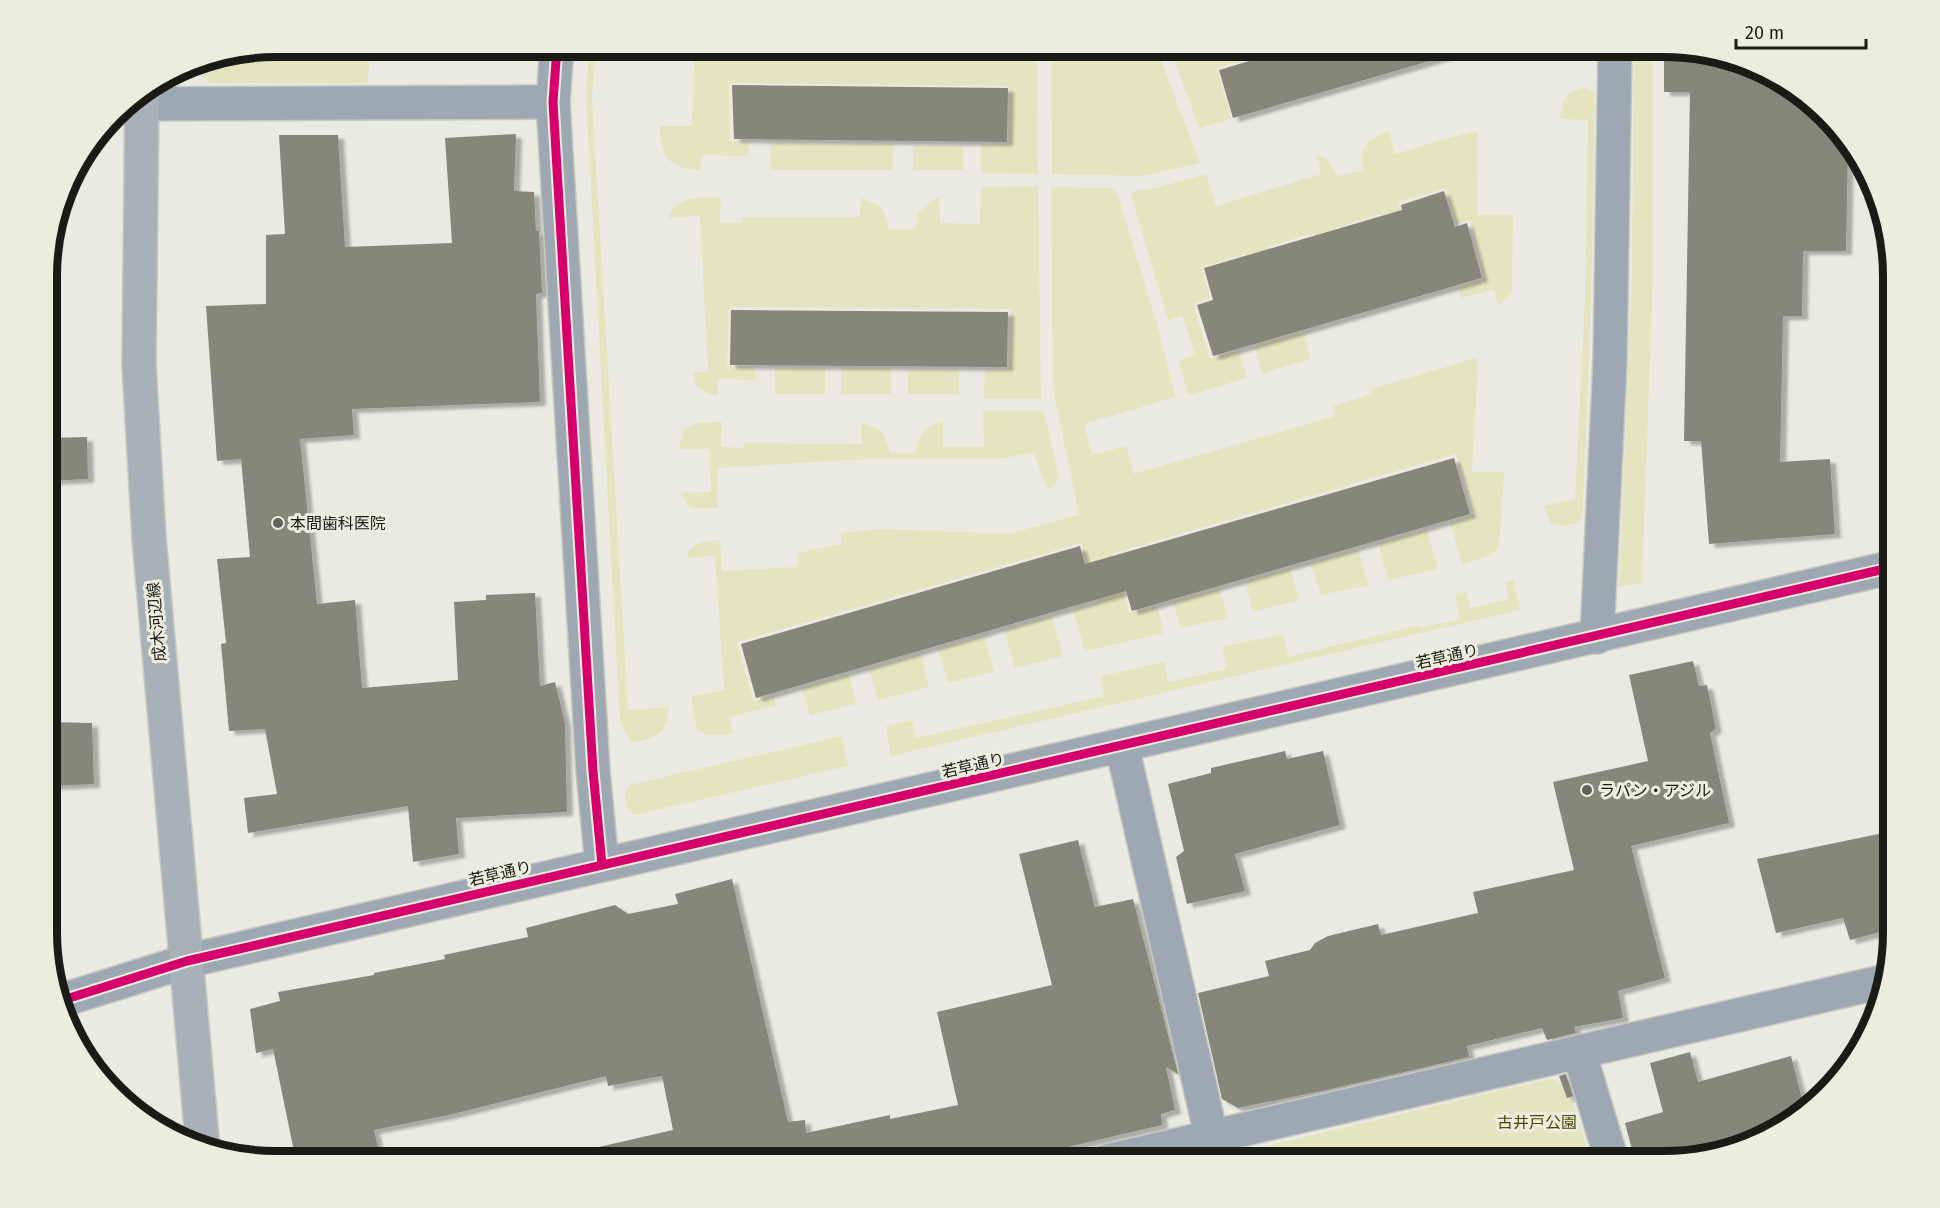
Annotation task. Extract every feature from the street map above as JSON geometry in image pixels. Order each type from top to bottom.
[{"type":"main road","name":"成木河辺線","points":[[136,108],[141,400],[150,549],[202,1138]]},
{"type":"street","points":[[556,57],[553,102],[593,782],[602,865]]},
{"type":"street","points":[[1597,637],[1610,361],[1615,57]]},
{"type":"street","points":[[146,100],[553,102]]},
{"type":"street","name":"若草通り","points":[[67,999],[187,961],[1883,569]]},
{"type":"street","points":[[1122,746],[1214,1150],[1579,1052],[1877,983]]},
{"type":"street","points":[[1579,1052],[1609,1151]]},
{"type":"green space","points":[[261,57],[369,57],[368,83],[209,83],[198,72],[233,61]]},
{"type":"green space","points":[[588,57],[595,57],[592,98],[628,710],[669,707],[668,716],[659,734],[631,743],[620,722],[586,96]]},
{"type":"green space","points":[[695,57],[1037,57],[1038,174],[981,173],[981,144],[1009,144],[1009,86],[729,83],[729,141],[749,142],[748,156],[702,155],[700,170],[680,167],[673,163],[668,159],[662,146],[659,126],[692,126]]},
{"type":"green space","points":[[1051,57],[1160,57],[1200,163],[1142,176],[1052,174]]},
{"type":"green space","points":[[1174,57],[1256,57],[1217,68],[1231,119],[1199,128]]},
{"type":"green space","points":[[1634,57],[1653,57],[1653,273],[1642,583],[1619,587],[1632,273]]},
{"type":"green space","points":[[1583,88],[1595,92],[1585,465],[1582,518],[1578,523],[1562,526],[1551,523],[1544,506],[1575,499],[1585,296],[1588,120],[1560,119],[1568,95]]},
{"type":"green space","points":[[1388,130],[1395,154],[1474,131],[1478,133],[1477,215],[1513,215],[1512,293],[1498,305],[1494,289],[1461,298],[1458,287],[1485,279],[1470,220],[1456,224],[1446,188],[1398,202],[1407,237],[1388,242],[1380,214],[1333,229],[1342,256],[1322,262],[1314,233],[1267,247],[1275,276],[1254,282],[1246,254],[1201,267],[1210,298],[1193,304],[1210,359],[1239,351],[1247,378],[1188,395],[1179,361],[1195,354],[1182,316],[1168,320],[1131,195],[1133,191],[1159,187],[1206,174],[1216,206],[1321,174],[1316,154],[1327,159],[1338,176],[1363,170],[1361,157],[1367,142]]},
{"type":"green space","points":[[771,143],[893,144],[893,170],[770,170]]},
{"type":"green space","points":[[913,146],[963,146],[963,170],[913,170]]},
{"type":"green space","points":[[1038,186],[1041,399],[984,399],[985,370],[1010,370],[1011,309],[729,307],[727,367],[755,367],[756,380],[718,379],[718,395],[707,394],[695,384],[693,372],[708,371],[700,216],[668,218],[677,205],[690,199],[721,198],[720,223],[742,223],[743,217],[860,217],[861,198],[882,207],[889,229],[915,229],[919,212],[936,198],[939,198],[940,223],[980,224],[981,187]]},
{"type":"green space","points":[[1051,187],[1110,188],[1117,193],[1157,324],[1175,397],[1084,424],[1092,455],[1126,446],[1134,474],[1335,416],[1333,406],[1372,394],[1371,389],[1476,358],[1478,365],[1472,472],[1504,472],[1499,547],[1489,556],[1462,564],[1450,523],[1474,515],[1456,454],[1113,553],[1129,613],[1157,606],[1164,633],[1085,651],[1073,610],[1098,602],[1081,543],[737,642],[753,701],[774,696],[776,705],[730,717],[733,733],[711,735],[699,730],[694,717],[692,696],[724,690],[715,556],[687,558],[691,548],[695,545],[720,540],[722,571],[797,567],[798,553],[841,544],[841,533],[882,529],[1008,534],[1079,515],[1053,389]]},
{"type":"green space","points":[[1304,332],[1310,359],[1262,374],[1255,346]]},
{"type":"green space","points":[[775,368],[825,368],[825,394],[775,394]]},
{"type":"green space","points":[[841,368],[891,368],[891,394],[841,394]]},
{"type":"green space","points":[[908,370],[959,370],[959,394],[908,394]]},
{"type":"green space","points":[[983,411],[1044,411],[1059,477],[1054,487],[1047,489],[1034,453],[997,459],[869,459],[717,468],[718,508],[692,508],[687,505],[682,493],[711,492],[709,449],[679,449],[684,429],[697,423],[722,422],[721,447],[744,448],[745,443],[862,444],[862,422],[883,432],[890,453],[916,453],[924,432],[943,421],[943,447],[984,447]]},
{"type":"green space","points":[[1427,530],[1438,569],[1388,580],[1378,543]]},
{"type":"green space","points":[[1358,549],[1368,585],[1321,595],[1311,563]]},
{"type":"green space","points":[[1290,569],[1299,600],[1253,612],[1245,581]]},
{"type":"green space","points":[[1513,580],[1520,610],[891,756],[886,726],[912,720],[916,738],[1104,696],[1101,676],[1164,662],[1168,682],[1227,669],[1222,647],[1283,634],[1288,657],[1419,625],[1420,628],[1460,619],[1455,594],[1466,591],[1470,608],[1509,599],[1506,582]]},
{"type":"green space","points":[[1220,589],[1228,618],[1181,628],[1173,601]]},
{"type":"green space","points":[[1052,616],[1063,656],[1015,668],[1004,630]]},
{"type":"green space","points":[[984,636],[994,672],[948,683],[938,649]]},
{"type":"green space","points":[[921,654],[929,687],[878,700],[869,669]]},
{"type":"green space","points":[[849,675],[856,704],[810,715],[802,688]]},
{"type":"green space","points":[[842,736],[848,766],[634,815],[626,807],[625,794],[629,785]]},
{"type":"green space","name":"古井戸公園","points":[[1552,1078],[1569,1090],[1588,1151],[1249,1151]]},
{"type":"building","points":[[1263,57],[1444,57],[1233,118],[1219,70]]},
{"type":"building","points":[[1664,57],[1679,57],[1721,64],[1774,86],[1797,102],[1819,121],[1848,157],[1846,251],[1803,251],[1802,316],[1783,316],[1780,462],[1830,459],[1835,534],[1709,544],[1701,441],[1684,441],[1690,92],[1664,92]]},
{"type":"building","points":[[732,85],[1008,88],[1007,142],[734,139]]},
{"type":"building","points":[[516,134],[514,191],[534,192],[536,231],[539,231],[542,293],[536,294],[540,402],[352,409],[354,435],[300,439],[317,604],[355,600],[362,688],[458,680],[454,602],[486,600],[486,595],[535,593],[540,686],[555,682],[565,723],[567,812],[456,818],[459,854],[413,862],[408,806],[248,833],[244,798],[277,794],[265,729],[229,731],[221,644],[226,643],[217,559],[250,557],[241,459],[217,461],[206,306],[266,304],[266,235],[285,234],[279,135],[338,135],[345,247],[452,243],[445,138]]},
{"type":"building","points":[[1444,191],[1455,227],[1467,223],[1482,278],[1213,356],[1197,305],[1213,300],[1204,268],[1402,210],[1401,205]]},
{"type":"building","points":[[731,310],[1008,312],[1007,367],[730,365]]},
{"type":"building","points":[[87,437],[88,479],[57,481],[57,438]]},
{"type":"building","points":[[1454,458],[1470,514],[1132,611],[1126,591],[756,698],[741,644],[1080,546],[1085,564]]},
{"type":"building","points":[[1693,661],[1699,686],[1707,685],[1716,729],[1710,733],[1729,823],[1631,846],[1665,978],[1618,991],[1623,1018],[1574,1027],[1576,1033],[1547,1040],[1542,1028],[1467,1046],[1469,1057],[1238,1108],[1222,1099],[1198,993],[1269,976],[1265,961],[1310,950],[1315,943],[1328,936],[1378,924],[1381,935],[1478,913],[1473,892],[1574,870],[1553,782],[1648,761],[1629,675]]},
{"type":"building","points":[[57,722],[92,723],[94,784],[57,786]]},
{"type":"building","points":[[1285,751],[1287,759],[1323,751],[1340,825],[1235,854],[1245,891],[1187,904],[1176,857],[1184,851],[1168,784],[1211,773],[1211,768]]},
{"type":"building","points":[[1883,833],[1883,931],[1850,940],[1843,918],[1776,933],[1757,859]]},
{"type":"building","points":[[1078,840],[1095,907],[1133,899],[1178,1074],[1166,1067],[1175,1110],[1161,1114],[1162,1125],[1051,1151],[600,1151],[599,1147],[673,1130],[662,1076],[608,1086],[606,1076],[449,1115],[374,1130],[379,1151],[294,1151],[273,1049],[256,1053],[250,1009],[280,1001],[278,992],[374,975],[374,973],[445,959],[444,955],[528,937],[526,928],[615,905],[628,914],[678,904],[675,894],[732,879],[788,1122],[805,1120],[806,1133],[890,1115],[890,1119],[958,1105],[937,1012],[1052,985],[1019,854]]},
{"type":"building","points":[[1690,1052],[1698,1082],[1791,1056],[1803,1101],[1774,1122],[1721,1144],[1679,1151],[1632,1151],[1625,1123],[1663,1112],[1650,1063]]},
{"type":"building","points":[[1566,1074],[1573,1096],[1567,1098],[1559,1076]]},
{"type":"cycle path","points":[[556,57],[553,102],[593,771],[602,865]]},
{"type":"cycle path","points":[[67,999],[187,961],[1883,569]]},
{"type":"place","name":"本間歯科医院","points":[[278,523]]},
{"type":"place","name":"ラパン・アジル","points":[[1587,790]]}]
